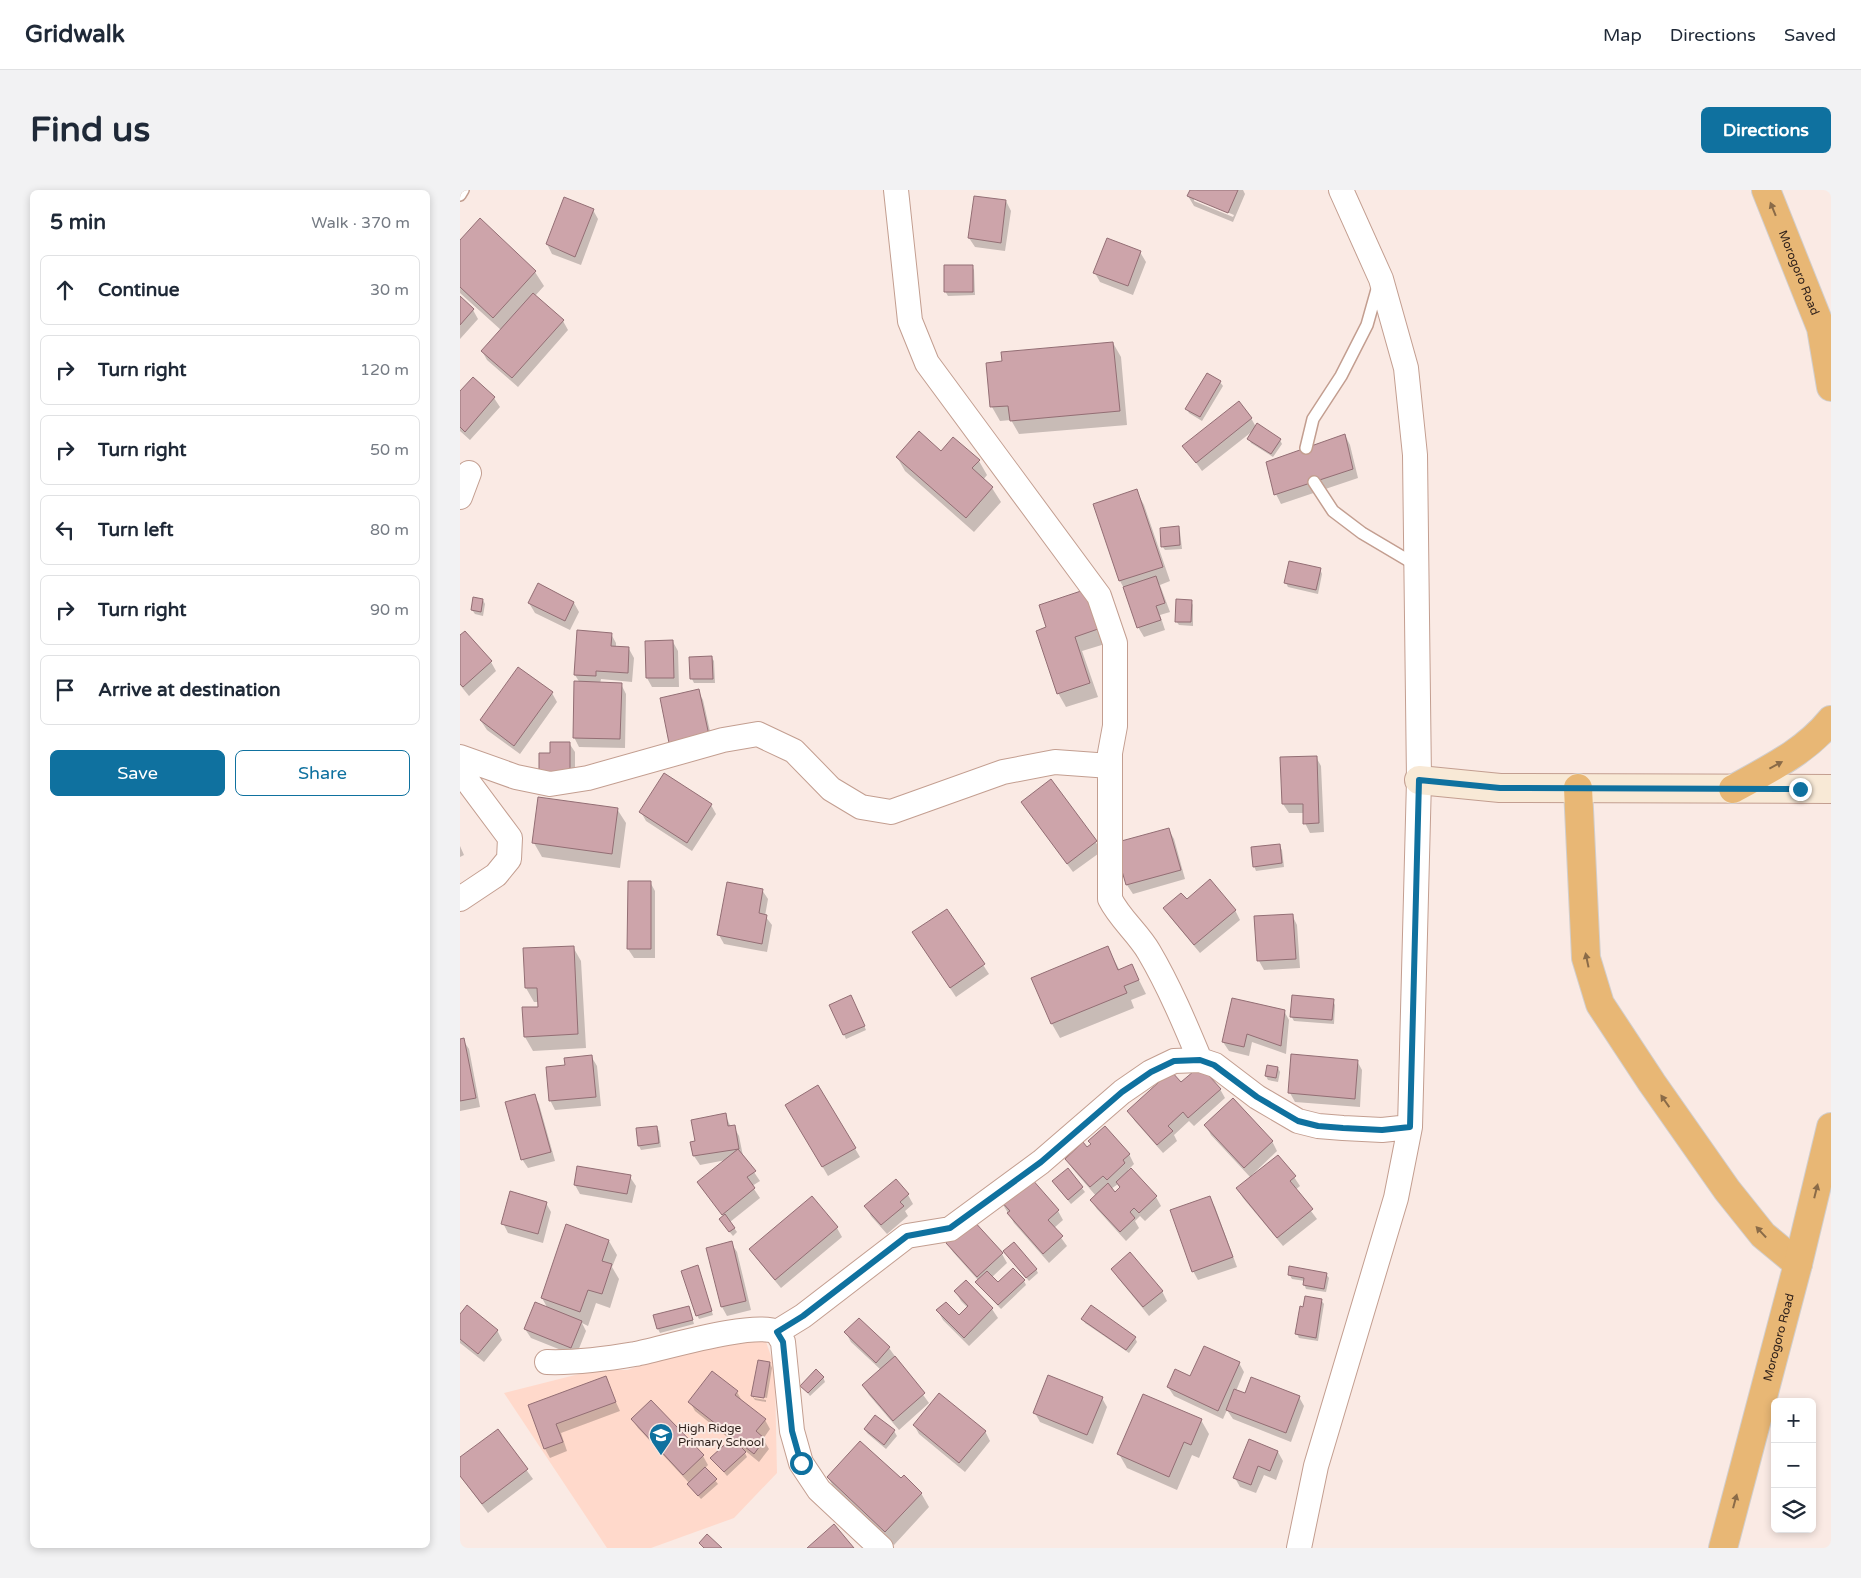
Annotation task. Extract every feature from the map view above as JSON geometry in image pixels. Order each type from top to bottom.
[{"type":"highway","name":"Morogoro Road","points":[[1766,190],[1821,328],[1831,387]]},
{"type":"highway","points":[[1734,788],[1786,760],[1818,736],[1831,720]]},
{"type":"highway","points":[[1578,788],[1586,958],[1600,1004],[1652,1083],[1727,1190],[1763,1235],[1798,1264]]},
{"type":"highway","name":"Morogoro Road","points":[[1723,1548],[1798,1264],[1831,1127]]},
{"type":"street","points":[[896,190],[910,321],[927,363],[1099,596],[1115,643],[1115,726],[1110,753],[1110,900],[1149,953],[1185,1022],[1200,1060]]},
{"type":"street","points":[[1299,1548],[1316,1466],[1396,1198],[1410,1127],[1419,780],[1415,455],[1406,368],[1381,279],[1341,190]]},
{"type":"street","points":[[460,497],[469,473]]},
{"type":"street","points":[[460,757],[516,777],[550,784],[588,778],[723,740],[758,734],[794,751],[831,789],[861,807],[892,812],[1003,772],[1056,762],[1110,766]]},
{"type":"street","points":[[460,771],[510,838],[509,858],[496,875],[460,899]]},
{"type":"street","points":[[1419,780],[1500,788],[1831,789]]},
{"type":"street","points":[[777,1332],[803,1316],[907,1236],[950,1228],[1041,1162],[1122,1092],[1151,1072],[1174,1061],[1200,1060],[1214,1065],[1257,1097],[1298,1121],[1318,1126],[1343,1128],[1382,1130],[1410,1127]]},
{"type":"street","points":[[547,1362],[566,1363],[601,1359],[735,1332],[765,1328],[777,1332],[783,1342],[792,1431],[801,1463],[819,1490],[881,1548]]},
{"type":"lane","points":[[460,196],[463,190]]},
{"type":"lane","points":[[1306,448],[1314,419],[1341,376],[1367,325],[1381,279]]},
{"type":"lane","points":[[1314,482],[1333,511],[1362,533],[1416,565]]},
{"type":"shaded area","name":"High Ridge Primary School","points":[[764,1336],[772,1359],[775,1381],[777,1473],[734,1518],[651,1548],[607,1548],[504,1393],[595,1370],[627,1370],[689,1349]]},
{"type":"building","points":[[1190,190],[1238,190],[1228,213],[1187,196]]},
{"type":"building","points":[[974,196],[1006,200],[1001,243],[968,238]]},
{"type":"building","points":[[564,197],[594,209],[575,257],[546,244]]},
{"type":"building","points":[[480,218],[536,271],[493,318],[460,287],[460,240]]},
{"type":"building","points":[[1107,238],[1141,251],[1128,286],[1093,273]]},
{"type":"building","points":[[944,265],[973,265],[973,292],[944,292]]},
{"type":"building","points":[[533,293],[564,320],[512,378],[481,351]]},
{"type":"building","points":[[460,296],[474,309],[460,325]]},
{"type":"building","points":[[1113,342],[1120,411],[1010,421],[1008,406],[990,407],[986,363],[1002,361],[1001,352]]},
{"type":"building","points":[[1207,373],[1221,381],[1200,417],[1185,409]]},
{"type":"building","points":[[473,377],[495,397],[465,432],[460,427],[460,391]]},
{"type":"building","points":[[1239,401],[1252,418],[1196,463],[1182,446]]},
{"type":"building","points":[[1257,423],[1281,439],[1271,454],[1247,439]]},
{"type":"building","points":[[919,431],[941,451],[953,437],[980,460],[972,468],[993,487],[966,518],[896,457]]},
{"type":"building","points":[[1345,434],[1353,469],[1274,495],[1266,462]]},
{"type":"building","points":[[1137,489],[1163,567],[1119,581],[1093,504]]},
{"type":"building","points":[[1179,526],[1180,545],[1161,547],[1160,528]]},
{"type":"building","points":[[1289,561],[1321,568],[1316,590],[1284,583]]},
{"type":"building","points":[[1156,576],[1165,603],[1156,606],[1161,620],[1137,628],[1123,587]]},
{"type":"building","points":[[538,583],[574,602],[565,621],[528,603]]},
{"type":"building","points":[[1084,590],[1098,629],[1075,637],[1090,683],[1057,694],[1036,631],[1046,627],[1039,605]]},
{"type":"building","points":[[473,597],[483,599],[481,612],[471,610]]},
{"type":"building","points":[[1176,599],[1192,600],[1191,622],[1175,622]]},
{"type":"building","points":[[577,630],[612,633],[611,646],[629,647],[628,673],[596,671],[596,676],[574,675]]},
{"type":"building","points":[[465,631],[492,661],[463,687],[460,684],[460,635]]},
{"type":"building","points":[[673,640],[674,678],[646,678],[645,641]]},
{"type":"building","points":[[712,656],[713,679],[690,679],[689,657]]},
{"type":"building","points":[[518,667],[553,692],[514,746],[480,720]]},
{"type":"building","points":[[574,681],[622,683],[620,739],[573,738]]},
{"type":"building","points":[[699,689],[710,740],[670,748],[660,698]]},
{"type":"building","points":[[550,742],[570,742],[570,774],[539,774],[539,753],[550,753]]},
{"type":"building","points":[[1317,756],[1319,823],[1303,824],[1303,804],[1282,804],[1280,757]]},
{"type":"building","points":[[664,773],[712,804],[687,843],[639,812]]},
{"type":"building","points":[[1051,779],[1097,841],[1067,864],[1021,802]]},
{"type":"building","points":[[538,797],[618,808],[612,854],[532,843]]},
{"type":"building","points":[[1169,828],[1181,870],[1126,885],[1114,843]]},
{"type":"building","points":[[1280,844],[1282,863],[1253,867],[1251,847]]},
{"type":"building","points":[[1210,879],[1236,910],[1194,945],[1163,908],[1181,893],[1187,899]]},
{"type":"building","points":[[628,881],[651,881],[651,949],[627,949]]},
{"type":"building","points":[[727,882],[763,889],[759,913],[767,915],[762,944],[717,935]]},
{"type":"building","points":[[947,909],[985,964],[950,988],[912,932]]},
{"type":"building","points":[[1293,914],[1296,959],[1257,961],[1254,916]]},
{"type":"building","points":[[574,946],[578,1034],[524,1037],[522,1007],[538,1007],[537,988],[525,988],[523,948]]},
{"type":"building","points":[[1108,946],[1118,970],[1132,964],[1139,980],[1124,986],[1127,993],[1051,1024],[1031,978]]},
{"type":"building","points":[[851,995],[865,1026],[843,1035],[829,1005]]},
{"type":"building","points":[[1292,995],[1334,999],[1332,1020],[1290,1017]]},
{"type":"building","points":[[1232,998],[1285,1010],[1281,1046],[1247,1034],[1244,1047],[1222,1042]]},
{"type":"building","points":[[464,1038],[476,1098],[460,1101],[460,1039]]},
{"type":"building","points":[[1291,1054],[1358,1060],[1355,1099],[1288,1093]]},
{"type":"building","points":[[592,1055],[596,1097],[549,1101],[546,1067],[565,1065],[564,1058]]},
{"type":"building","points":[[1267,1065],[1278,1067],[1276,1078],[1265,1076]]},
{"type":"building","points":[[1200,1066],[1221,1089],[1188,1118],[1183,1112],[1168,1126],[1173,1131],[1157,1145],[1127,1111],[1171,1071],[1181,1082]]},
{"type":"building","points":[[818,1085],[856,1148],[822,1167],[785,1105]]},
{"type":"building","points":[[535,1094],[551,1152],[521,1160],[505,1102]]},
{"type":"building","points":[[1233,1098],[1273,1141],[1244,1168],[1204,1125]]},
{"type":"building","points":[[726,1113],[728,1126],[735,1125],[739,1149],[693,1156],[690,1142],[695,1141],[691,1120]]},
{"type":"building","points":[[657,1126],[659,1143],[638,1146],[636,1128]]},
{"type":"building","points":[[1105,1126],[1130,1154],[1123,1160],[1125,1163],[1107,1180],[1103,1176],[1090,1187],[1065,1159],[1083,1142],[1087,1147],[1091,1144],[1088,1141]]},
{"type":"building","points":[[738,1149],[756,1171],[747,1177],[755,1188],[722,1215],[697,1182]]},
{"type":"building","points":[[1278,1155],[1296,1176],[1290,1181],[1313,1209],[1277,1238],[1236,1188]]},
{"type":"building","points":[[577,1166],[631,1175],[627,1194],[574,1185]]},
{"type":"building","points":[[1068,1168],[1083,1187],[1068,1200],[1052,1181]]},
{"type":"building","points":[[1131,1168],[1157,1196],[1139,1213],[1134,1208],[1130,1212],[1135,1218],[1120,1232],[1090,1200],[1108,1183],[1115,1192],[1120,1187],[1116,1182]]},
{"type":"building","points":[[1031,1178],[1059,1210],[1048,1220],[1063,1236],[1043,1254],[1007,1213],[1010,1211],[998,1198]]},
{"type":"building","points":[[896,1179],[909,1194],[900,1202],[904,1206],[881,1225],[864,1206]]},
{"type":"building","points":[[510,1191],[547,1202],[538,1234],[501,1224]]},
{"type":"building","points":[[812,1196],[838,1227],[775,1280],[749,1249]]},
{"type":"building","points":[[1210,1196],[1233,1257],[1192,1272],[1170,1210]]},
{"type":"building","points":[[725,1214],[735,1228],[729,1232],[719,1219]]},
{"type":"building","points":[[972,1219],[1003,1253],[977,1277],[946,1243]]},
{"type":"building","points":[[566,1224],[609,1240],[602,1261],[612,1264],[602,1294],[588,1290],[580,1312],[541,1298]]},
{"type":"building","points":[[732,1241],[746,1301],[721,1307],[706,1248]]},
{"type":"building","points":[[1014,1242],[1037,1269],[1026,1278],[1003,1251]]},
{"type":"building","points":[[1130,1252],[1163,1291],[1143,1307],[1111,1269]]},
{"type":"building","points":[[698,1265],[712,1311],[696,1316],[681,1271]]},
{"type":"building","points":[[1289,1266],[1327,1273],[1324,1289],[1303,1285],[1304,1278],[1288,1275]]},
{"type":"building","points":[[1013,1268],[1025,1280],[998,1305],[975,1282],[987,1271],[998,1282]]},
{"type":"building","points":[[966,1280],[993,1308],[964,1338],[936,1310],[946,1302],[959,1315],[968,1306],[954,1291]]},
{"type":"building","points":[[1305,1296],[1322,1299],[1316,1338],[1295,1334],[1300,1306],[1303,1307]]},
{"type":"building","points":[[535,1302],[582,1321],[571,1348],[524,1329]]},
{"type":"building","points":[[467,1305],[498,1330],[478,1354],[460,1339],[460,1314]]},
{"type":"building","points":[[1091,1305],[1136,1337],[1126,1350],[1081,1319]]},
{"type":"building","points":[[689,1306],[693,1320],[657,1329],[653,1315]]},
{"type":"building","points":[[859,1318],[890,1347],[876,1363],[844,1332]]},
{"type":"building","points":[[1204,1346],[1240,1362],[1218,1411],[1167,1387],[1175,1369],[1190,1376]]},
{"type":"building","points":[[895,1356],[925,1393],[893,1421],[862,1385]]},
{"type":"building","points":[[758,1360],[770,1362],[764,1398],[751,1396]]},
{"type":"building","points":[[816,1369],[824,1377],[808,1393],[800,1386]]},
{"type":"building","points":[[712,1371],[738,1391],[735,1395],[766,1419],[756,1431],[765,1439],[754,1454],[688,1402]]},
{"type":"building","points":[[1048,1375],[1103,1397],[1087,1435],[1033,1413]]},
{"type":"building","points":[[606,1376],[616,1402],[556,1424],[563,1442],[544,1449],[528,1405]]},
{"type":"building","points":[[1251,1377],[1300,1396],[1286,1433],[1226,1410],[1234,1389],[1245,1393]]},
{"type":"building","points":[[939,1393],[986,1431],[959,1463],[913,1425]]},
{"type":"building","points":[[1143,1394],[1202,1419],[1191,1445],[1184,1442],[1169,1477],[1117,1454]]},
{"type":"building","points":[[651,1400],[704,1455],[683,1475],[631,1419]]},
{"type":"building","points":[[875,1415],[895,1430],[884,1445],[864,1429]]},
{"type":"building","points":[[498,1429],[528,1469],[482,1504],[460,1476],[460,1457]]},
{"type":"building","points":[[732,1438],[746,1452],[724,1472],[710,1458]]},
{"type":"building","points":[[1249,1439],[1278,1451],[1270,1471],[1258,1466],[1251,1485],[1233,1478]]},
{"type":"building","points":[[860,1441],[901,1478],[904,1475],[922,1493],[885,1532],[827,1477]]},
{"type":"building","points":[[705,1467],[717,1479],[698,1496],[687,1484]]},
{"type":"building","points":[[834,1524],[854,1548],[807,1548]]},
{"type":"building","points":[[707,1534],[722,1548],[704,1548],[699,1543]]},
{"type":"place","name":"High Ridge Primary School","points":[[661,1456]]},
{"type":"route","points":[[801,1463],[792,1431],[783,1342],[777,1332],[803,1316],[907,1236],[950,1228],[1041,1162],[1122,1092],[1151,1072],[1174,1061],[1200,1060],[1214,1065],[1257,1097],[1298,1121],[1318,1126],[1343,1128],[1382,1130],[1410,1127],[1419,780],[1500,788],[1800,789]]}]
